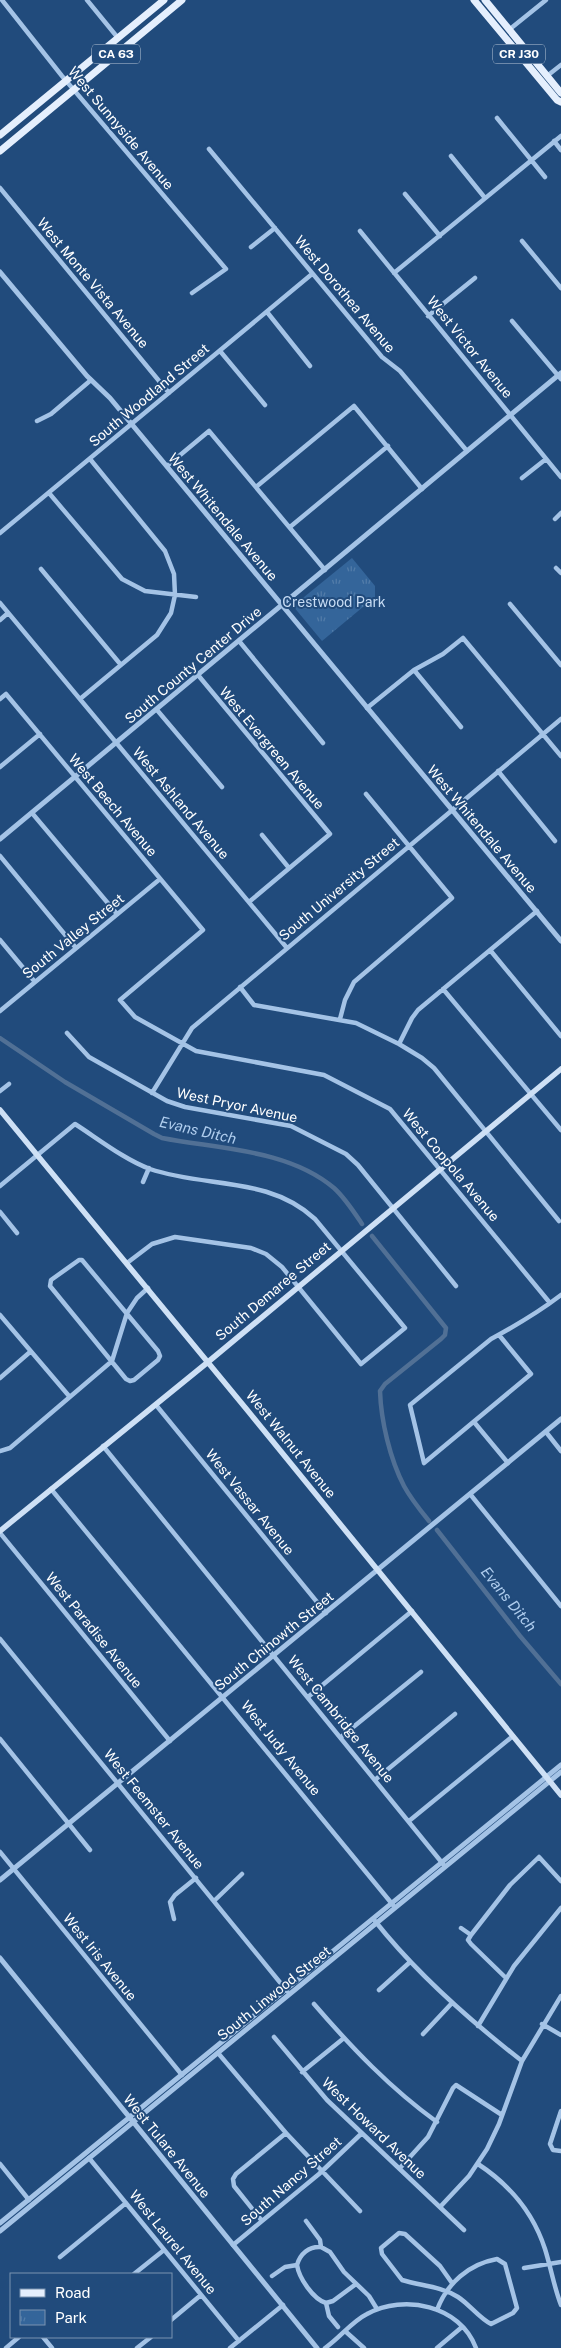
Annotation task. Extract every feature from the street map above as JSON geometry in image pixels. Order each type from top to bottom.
[{"type":"main road","name":"CA 63","points":[[0,135],[164,0]]},
{"type":"main road","name":"CA 63","points":[[0,151],[182,0]]},
{"type":"main road","name":"CR J30","points":[[474,0],[557,100],[561,102]]},
{"type":"main road","name":"CR J30","points":[[485,0],[561,93]]},
{"type":"main road","points":[[510,44],[520,50],[541,76],[547,76]]},
{"type":"main road","name":"South Demaree Street","points":[[0,1532],[561,1069]]},
{"type":"main road","name":"West Walnut Avenue","points":[[0,1110],[148,1288],[561,1795]]},
{"type":"street","name":"West Sunnyside Avenue","points":[[2,0],[66,81],[226,269],[192,293]]},
{"type":"street","points":[[88,0],[118,38]]},
{"type":"street","points":[[510,29],[546,0]]},
{"type":"street","points":[[547,76],[561,65]]},
{"type":"street","points":[[497,118],[545,177]]},
{"type":"street","points":[[394,273],[561,136]]},
{"type":"street","points":[[554,141],[561,150]]},
{"type":"street","name":"West Dorothea Avenue","points":[[209,149],[382,357],[400,370],[467,452]]},
{"type":"street","points":[[451,156],[485,198]]},
{"type":"street","name":"West Monte Vista Avenue","points":[[0,188],[169,393]]},
{"type":"street","points":[[406,194],[440,236]]},
{"type":"street","points":[[251,247],[275,228]]},
{"type":"street","name":"West Victor Avenue","points":[[360,231],[561,478]]},
{"type":"street","points":[[522,241],[561,288]]},
{"type":"street","name":"West Whitendale Avenue","points":[[0,272],[91,380],[110,398],[132,424],[561,941]]},
{"type":"street","name":"South Woodland Street","points":[[0,533],[312,274]]},
{"type":"street","points":[[428,316],[475,278]]},
{"type":"street","points":[[267,312],[310,366]]},
{"type":"street","points":[[512,321],[560,376]]},
{"type":"street","points":[[220,352],[265,405]]},
{"type":"street","name":"South County Center Drive","points":[[0,839],[560,376]]},
{"type":"street","points":[[37,421],[51,414],[91,380]]},
{"type":"street","points":[[256,487],[354,406],[422,489]]},
{"type":"street","points":[[166,466],[210,431],[325,570]]},
{"type":"street","points":[[290,527],[388,446]]},
{"type":"street","points":[[522,478],[546,458]]},
{"type":"street","points":[[80,700],[157,636],[170,613],[175,595],[174,574],[165,551],[90,459]]},
{"type":"street","points":[[49,493],[122,579],[145,591],[196,596]]},
{"type":"street","points":[[554,519],[561,514]]},
{"type":"street","points":[[556,568],[561,573]]},
{"type":"street","points":[[41,569],[121,666]]},
{"type":"street","name":"West Ashland Avenue","points":[[0,603],[287,948]]},
{"type":"street","points":[[510,604],[561,665]]},
{"type":"street","points":[[0,620],[8,613]]},
{"type":"street","points":[[367,708],[414,670],[443,654],[463,638],[561,756]]},
{"type":"street","points":[[239,641],[323,743]]},
{"type":"street","points":[[414,670],[461,727]]},
{"type":"street","name":"West Evergreen Avenue","points":[[198,676],[330,834],[289,868]]},
{"type":"street","name":"West Beech Avenue","points":[[0,699],[6,694],[202,930],[120,1000]]},
{"type":"street","points":[[157,710],[222,787]]},
{"type":"street","name":"South University Street","points":[[152,1093],[181,1043],[192,1028],[408,845],[561,719]]},
{"type":"street","points":[[0,767],[40,734]]},
{"type":"street","points":[[498,771],[555,841]]},
{"type":"street","points":[[340,1019],[345,1000],[354,982],[452,898],[366,794]]},
{"type":"street","points":[[32,813],[117,914]]},
{"type":"street","points":[[249,902],[289,868],[262,836]]},
{"type":"street","points":[[0,856],[76,948]]},
{"type":"street","name":"South Valley Street","points":[[0,1010],[160,879]]},
{"type":"street","points":[[398,1044],[412,1018],[443,989],[537,911]]},
{"type":"street","points":[[0,940],[34,982]]},
{"type":"street","points":[[490,950],[561,1036]]},
{"type":"street","points":[[240,987],[254,1005],[340,1019],[365,1026],[428,1062],[559,1221]]},
{"type":"street","points":[[443,989],[561,1130]]},
{"type":"street","name":"West Coppola Avenue","points":[[120,1000],[135,1017],[202,1053],[330,1077],[390,1109],[442,1169],[550,1303]]},
{"type":"street","name":"West Pryor Avenue","points":[[67,1033],[88,1057],[152,1093],[185,1107],[280,1123],[303,1132],[352,1159],[456,1286]]},
{"type":"street","points":[[0,1091],[9,1084]]},
{"type":"street","points":[[0,1186],[75,1124],[149,1168],[258,1188],[287,1198],[303,1208],[315,1219],[405,1328],[361,1364],[275,1260],[266,1254],[252,1248],[184,1237],[159,1241],[126,1263]]},
{"type":"street","points":[[143,1182],[149,1168]]},
{"type":"street","points":[[0,1212],[17,1233]]},
{"type":"street","points":[[82,1260],[127,1313],[160,1356],[157,1362],[130,1381],[52,1290],[50,1286],[51,1280],[73,1263],[82,1260]]},
{"type":"street","points":[[0,1451],[10,1448],[69,1396],[90,1382],[112,1361],[127,1313],[137,1298],[148,1288]]},
{"type":"street","points":[[499,1335],[531,1374],[424,1463],[410,1405],[499,1335],[515,1327],[561,1296]]},
{"type":"street","points":[[0,1315],[69,1396]]},
{"type":"street","points":[[0,1378],[30,1352]]},
{"type":"street","name":"West Vassar Avenue","points":[[156,1405],[326,1613]]},
{"type":"street","name":"South Chinowth Street","points":[[0,1880],[561,1419]]},
{"type":"street","points":[[474,1422],[508,1463]]},
{"type":"street","points":[[546,1432],[561,1450]]},
{"type":"street","name":"West Cambridge Avenue","points":[[103,1446],[444,1864]]},
{"type":"street","name":"West Judy Avenue","points":[[51,1489],[394,1906]]},
{"type":"street","points":[[470,1494],[561,1606]]},
{"type":"street","name":"West Paradise Avenue","points":[[0,1532],[170,1740]]},
{"type":"street","points":[[308,1697],[412,1611]]},
{"type":"street","name":"West Feemster Avenue","points":[[0,1639],[288,1992]]},
{"type":"street","points":[[342,1737],[421,1672]]},
{"type":"street","points":[[376,1779],[455,1714]]},
{"type":"street","points":[[409,1821],[513,1736]]},
{"type":"street","points":[[0,1739],[90,1850]]},
{"type":"street","name":"South Linwood Street","points":[[0,2231],[89,2158],[182,2076],[394,1906],[548,1779],[561,1765]]},
{"type":"street","name":"South Linwood Street","points":[[548,1779],[561,1772]]},
{"type":"street","name":"West Iris Avenue","points":[[0,1852],[182,2076]]},
{"type":"street","points":[[506,1978],[468,1940],[510,1885],[539,1857],[561,1881]]},
{"type":"street","points":[[214,1901],[242,1874]]},
{"type":"street","points":[[174,1919],[170,1902],[175,1895],[196,1878]]},
{"type":"street","points":[[478,2026],[506,1978],[537,1936],[561,1908]]},
{"type":"street","points":[[375,1921],[410,1962],[452,2003],[522,2061]]},
{"type":"street","points":[[461,1928],[471,1935]]},
{"type":"street","name":"West Tulare Avenue","points":[[0,1958],[317,2348]]},
{"type":"street","points":[[379,1990],[410,1962]]},
{"type":"street","name":"South Linwood Street","points":[[0,2223],[80,2158],[190,2076],[288,1992]]},
{"type":"street","points":[[440,2207],[460,2187],[478,2164],[502,2115],[522,2061],[542,2024],[561,1996]]},
{"type":"street","points":[[424,2034],[452,2003]]},
{"type":"street","points":[[314,2004],[394,2089],[437,2122]]},
{"type":"street","points":[[542,2024],[561,2035]]},
{"type":"street","name":"West Howard Avenue","points":[[274,2037],[327,2100],[464,2230]]},
{"type":"street","points":[[302,2072],[344,2038]]},
{"type":"street","points":[[218,2053],[286,2133],[360,2211]]},
{"type":"street","points":[[182,2076],[190,2076]]},
{"type":"street","points":[[400,2168],[416,2153],[437,2122],[456,2085],[502,2115]]},
{"type":"street","points":[[561,2110],[550,2148],[561,2152]]},
{"type":"street","points":[[262,2221],[234,2186],[233,2179],[236,2174],[286,2133]]},
{"type":"street","name":"South Nancy Street","points":[[233,2245],[323,2171],[362,2133]]},
{"type":"street","points":[[80,2158],[86,2156],[89,2158]]},
{"type":"street","name":"West Laurel Avenue","points":[[89,2158],[239,2341]]},
{"type":"street","points":[[0,2164],[29,2200],[29,2204],[16,2214],[12,2222]]},
{"type":"street","points":[[478,2164],[509,2188],[521,2202],[541,2238],[561,2305]]},
{"type":"street","points":[[60,2257],[126,2203]]},
{"type":"street","points":[[306,2221],[320,2240],[321,2247]]},
{"type":"street","points":[[436,2310],[445,2291],[452,2283],[480,2264],[497,2259],[502,2261],[517,2308],[513,2313],[491,2324],[468,2304],[445,2291],[402,2280],[382,2254],[381,2248],[399,2233],[405,2234],[440,2266],[452,2283]]},
{"type":"street","points":[[356,2284],[333,2301],[326,2303],[318,2299],[301,2277],[297,2265],[301,2255],[306,2250],[316,2247],[321,2247],[330,2252],[344,2272],[369,2296],[376,2310]]},
{"type":"street","points":[[135,2273],[164,2250]]},
{"type":"street","points":[[524,2268],[561,2262]]},
{"type":"street","points":[[272,2276],[284,2267],[297,2265]]},
{"type":"street","points":[[172,2319],[202,2295]]},
{"type":"street","points":[[326,2303],[329,2316],[338,2327]]},
{"type":"street","points":[[325,2348],[360,2318],[392,2305],[410,2304],[436,2310],[451,2318],[462,2327],[476,2348]]},
{"type":"street","points":[[230,2348],[282,2305]]},
{"type":"street","points":[[437,2348],[462,2327]]},
{"type":"street","points":[[345,2331],[364,2348]]},
{"type":"street","points":[[6,2348],[19,2338]]},
{"type":"street","points":[[44,2338],[52,2348]]},
{"type":"street","points":[[137,2348],[150,2338]]},
{"type":"green space","name":"Crestwood Park","points":[[352,558],[375,586],[375,597],[322,641],[293,606]]},
{"type":"waterway","name":"Evans Ditch","points":[[0,1038],[65,1082],[162,1138],[252,1152],[296,1165],[316,1175],[338,1192],[362,1224]]},
{"type":"waterway","name":"Evans Ditch","points":[[372,1236],[446,1328],[445,1335],[441,1339],[385,1384],[380,1391],[384,1427],[394,1464],[407,1491],[429,1521]]},
{"type":"waterway","name":"Evans Ditch","points":[[437,1530],[520,1636],[561,1684]]}]
